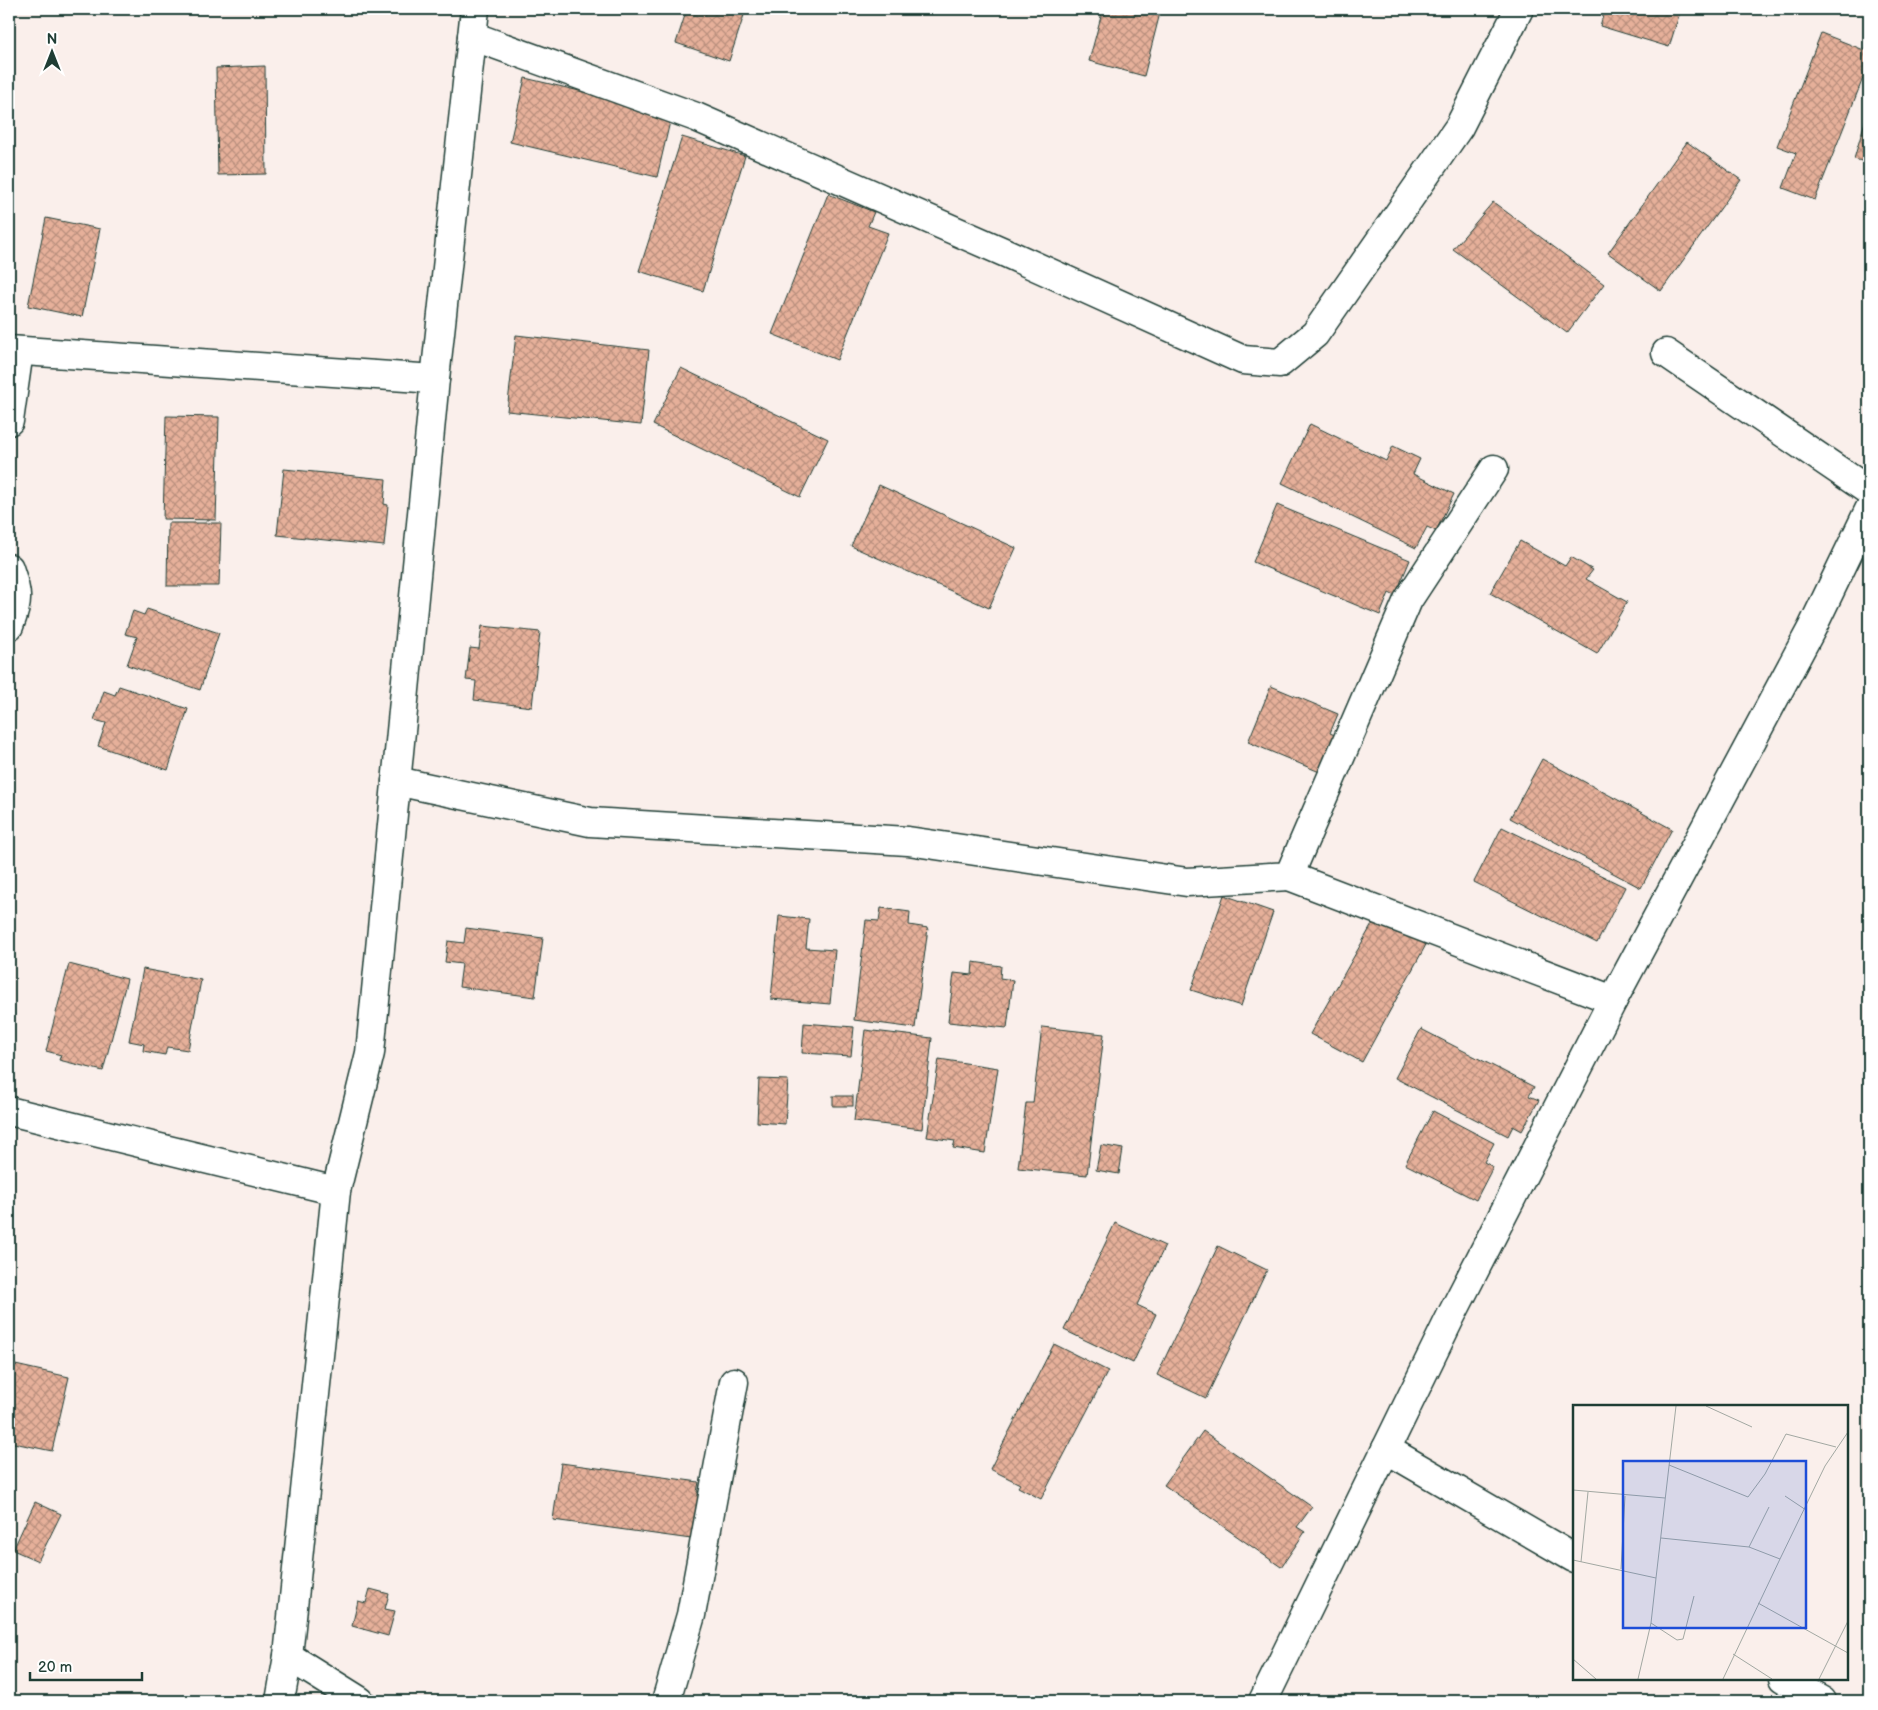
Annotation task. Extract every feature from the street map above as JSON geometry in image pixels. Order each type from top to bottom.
[{"type":"street","points":[[280,1701],[288,1656],[336,1191],[370,1053],[435,379],[474,9]]},
{"type":"street","points":[[472,36],[696,117],[1006,253],[1242,360],[1280,364],[1315,334],[1459,127],[1519,9]]},
{"type":"street","points":[[9,422],[14,351],[435,379]]},
{"type":"street","points":[[1666,353],[1869,491]]},
{"type":"street","points":[[1289,876],[1314,822],[1408,600],[1494,469]]},
{"type":"street","points":[[1263,1701],[1451,1316],[1613,1000],[1812,628],[1869,510]]},
{"type":"street","points":[[9,568],[17,591],[15,611],[9,626]]},
{"type":"street","points":[[396,781],[590,822],[908,841],[1187,882],[1289,876],[1613,1000]]},
{"type":"street","points":[[9,1111],[336,1191]]},
{"type":"street","points":[[666,1701],[691,1615],[734,1382]]},
{"type":"street","points":[[1386,1449],[1573,1557]]},
{"type":"street","points":[[288,1656],[360,1701]]},
{"type":"street","points":[[1785,1680],[1822,1701]]},
{"type":"building","points":[[687,9],[746,9],[729,61],[676,43]]},
{"type":"building","points":[[1103,9],[1161,9],[1144,76],[1089,61]]},
{"type":"building","points":[[1605,9],[1681,9],[1669,47],[1600,26]]},
{"type":"building","points":[[1821,33],[1869,52],[1869,63],[1815,200],[1783,188],[1796,153],[1777,146]]},
{"type":"building","points":[[265,66],[266,174],[218,175],[216,68]]},
{"type":"building","points":[[525,78],[672,113],[657,177],[510,142]]},
{"type":"building","points":[[1869,108],[1869,163],[1854,159]]},
{"type":"building","points":[[682,137],[745,156],[703,291],[639,271]]},
{"type":"building","points":[[1687,142],[1741,180],[1661,291],[1608,253]]},
{"type":"building","points":[[828,194],[874,212],[868,226],[888,233],[837,360],[772,334]]},
{"type":"building","points":[[1493,202],[1604,284],[1567,333],[1453,249]]},
{"type":"building","points":[[46,218],[100,229],[82,317],[28,306]]},
{"type":"building","points":[[516,335],[649,350],[641,425],[507,411]]},
{"type":"building","points":[[681,368],[828,439],[800,497],[653,425]]},
{"type":"building","points":[[166,416],[219,417],[216,520],[163,519]]},
{"type":"building","points":[[1310,424],[1386,461],[1393,446],[1420,459],[1413,474],[1454,494],[1436,531],[1427,527],[1416,548],[1282,483]]},
{"type":"building","points":[[284,469],[386,479],[384,504],[388,505],[384,546],[277,535]]},
{"type":"building","points":[[879,485],[1016,548],[989,608],[851,546]]},
{"type":"building","points":[[1277,505],[1410,560],[1395,596],[1389,593],[1380,615],[1253,562]]},
{"type":"building","points":[[168,523],[221,523],[219,586],[167,586]]},
{"type":"building","points":[[1520,541],[1565,566],[1571,557],[1593,570],[1586,579],[1627,602],[1597,654],[1490,593]]},
{"type":"building","points":[[147,609],[219,633],[200,690],[127,665],[137,637],[125,634],[133,611],[144,615]]},
{"type":"building","points":[[482,626],[540,632],[532,707],[474,700],[476,681],[466,680],[470,648],[479,649]]},
{"type":"building","points":[[119,686],[188,709],[168,770],[98,746],[106,723],[94,720],[104,691],[115,695]]},
{"type":"building","points":[[1271,686],[1338,714],[1330,733],[1337,736],[1322,773],[1248,742]]},
{"type":"building","points":[[1542,759],[1672,829],[1641,888],[1510,818]]},
{"type":"building","points":[[1502,827],[1625,887],[1597,943],[1474,882]]},
{"type":"building","points":[[1224,895],[1273,912],[1241,1006],[1191,990]]},
{"type":"building","points":[[881,908],[910,912],[909,925],[928,928],[915,1028],[854,1020],[866,920],[879,921]]},
{"type":"building","points":[[1378,914],[1428,941],[1362,1062],[1310,1034]]},
{"type":"building","points":[[779,916],[809,919],[806,948],[835,950],[830,1004],[771,999]]},
{"type":"building","points":[[466,928],[543,938],[535,997],[459,987],[462,964],[445,962],[448,941],[464,943]]},
{"type":"building","points":[[973,962],[1001,966],[1000,978],[1013,980],[1007,1028],[948,1022],[954,973],[972,975]]},
{"type":"building","points":[[69,964],[127,979],[103,1071],[59,1060],[61,1055],[46,1051]]},
{"type":"building","points":[[143,969],[201,980],[188,1050],[167,1047],[165,1055],[143,1051],[144,1044],[129,1041]]},
{"type":"building","points":[[804,1023],[854,1027],[851,1056],[802,1053]]},
{"type":"building","points":[[1042,1027],[1104,1034],[1087,1175],[1018,1168],[1026,1103],[1033,1103]]},
{"type":"building","points":[[1421,1029],[1534,1087],[1529,1096],[1539,1100],[1522,1131],[1513,1126],[1508,1136],[1395,1078]]},
{"type":"building","points":[[865,1030],[932,1038],[922,1129],[854,1121]]},
{"type":"building","points":[[939,1059],[998,1068],[985,1153],[953,1148],[955,1141],[927,1137]]},
{"type":"building","points":[[759,1079],[788,1080],[785,1124],[757,1122]]},
{"type":"building","points":[[833,1096],[853,1096],[853,1106],[833,1106]]},
{"type":"building","points":[[1433,1111],[1494,1143],[1484,1162],[1493,1167],[1476,1200],[1405,1164]]},
{"type":"building","points":[[1101,1145],[1123,1149],[1119,1174],[1096,1170]]},
{"type":"building","points":[[1115,1223],[1165,1246],[1137,1305],[1156,1314],[1133,1363],[1064,1330]]},
{"type":"building","points":[[1218,1246],[1267,1270],[1206,1398],[1157,1375]]},
{"type":"building","points":[[1054,1344],[1108,1371],[1041,1499],[1018,1487],[1020,1484],[990,1469]]},
{"type":"building","points":[[11,1364],[69,1377],[52,1451],[9,1442],[9,1373]]},
{"type":"building","points":[[1203,1431],[1312,1507],[1297,1527],[1305,1532],[1281,1567],[1164,1485]]},
{"type":"building","points":[[561,1463],[699,1482],[697,1492],[705,1494],[700,1524],[693,1523],[691,1539],[553,1520]]},
{"type":"building","points":[[35,1502],[61,1514],[38,1561],[13,1550]]},
{"type":"building","points":[[370,1589],[389,1594],[385,1609],[395,1611],[388,1636],[352,1626],[358,1601],[366,1603]]}]
